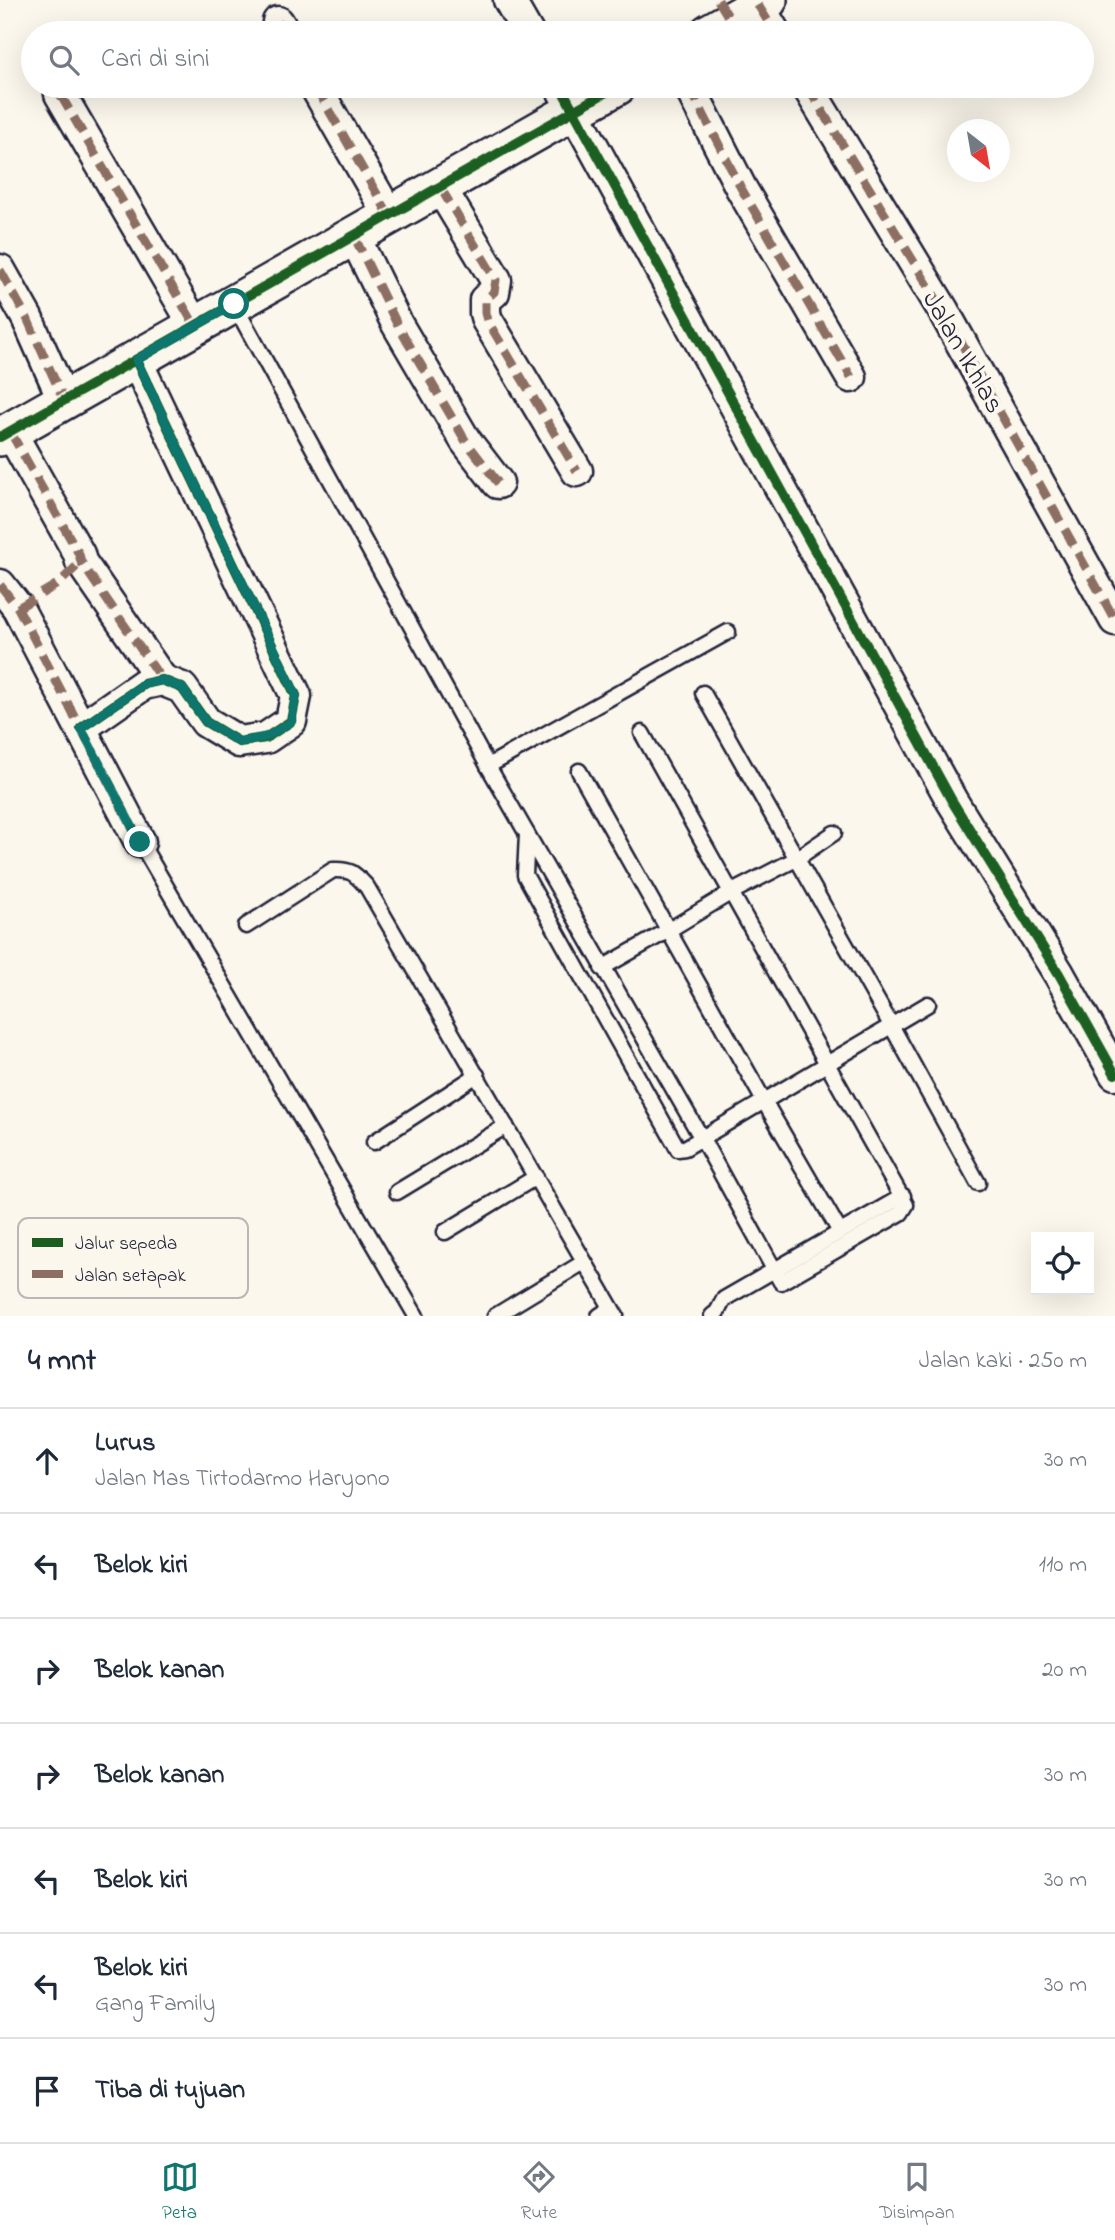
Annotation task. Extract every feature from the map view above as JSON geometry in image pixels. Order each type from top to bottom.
[{"type":"street","points":[[509,0],[521,21]]},
{"type":"street","points":[[62,98],[195,326]]},
{"type":"street","points":[[322,98],[389,215]]},
{"type":"street","points":[[136,360],[296,695],[291,722],[266,737],[239,742],[206,722],[182,688],[162,680],[81,562],[79,554],[5,434],[440,187],[567,98],[952,801],[1059,974],[1115,1074]]},
{"type":"street","points":[[695,98],[741,188],[851,377]]},
{"type":"street","name":"Jalan Ikhlas","points":[[814,98],[943,310],[1115,620]]},
{"type":"street","points":[[440,187],[496,280],[494,292],[485,300],[487,320],[578,471]]},
{"type":"street","points":[[354,236],[397,324],[465,440],[498,483]]},
{"type":"street","points":[[0,271],[27,318],[64,401]]},
{"type":"street","points":[[0,585],[18,608],[140,842]]},
{"type":"street","points":[[81,728],[144,684],[162,680]]},
{"type":"lane","points":[[234,304],[488,766],[781,1282],[901,1213],[906,1205],[642,733]]},
{"type":"lane","points":[[488,766],[728,632]]},
{"type":"lane","points":[[703,693],[978,1183]]},
{"type":"lane","points":[[579,771],[840,1232]]},
{"type":"lane","points":[[527,833],[525,875],[678,1149],[685,1149],[928,1004]]},
{"type":"lane","points":[[602,968],[730,892],[796,859],[834,833]]},
{"type":"lane","points":[[140,842],[416,1316]]},
{"type":"lane","points":[[246,926],[332,870],[346,869],[356,875],[367,887],[536,1177],[609,1313]]},
{"type":"lane","points":[[374,1142],[477,1075]]},
{"type":"lane","points":[[397,1192],[506,1126]]},
{"type":"lane","points":[[445,1232],[536,1177]]},
{"type":"lane","points":[[712,1316],[724,1299],[903,1196]]},
{"type":"lane","points":[[495,1316],[584,1262]]},
{"type":"marked path","points":[[718,0],[731,21]]},
{"type":"marked path","points":[[758,5],[768,21]]},
{"type":"marked path","points":[[62,98],[195,326]]},
{"type":"marked path","points":[[322,98],[389,215]]},
{"type":"marked path","points":[[695,98],[741,188],[851,377]]},
{"type":"marked path","points":[[814,98],[943,310],[1115,620]]},
{"type":"marked path","points":[[440,187],[496,280],[494,292],[485,300],[487,320],[577,471]]},
{"type":"marked path","points":[[354,236],[397,324],[465,440],[498,483]]},
{"type":"marked path","points":[[0,270],[27,318],[64,401]]},
{"type":"marked path","points":[[10,431],[81,562],[162,680]]},
{"type":"marked path","points":[[18,608],[59,583],[81,562]]},
{"type":"marked path","points":[[0,585],[18,608],[140,842]]},
{"type":"cycle path","points":[[567,98],[952,801],[1059,974],[1115,1074]]},
{"type":"cycle path","points":[[0,437],[596,98]]},
{"type":"cycle path","points":[[81,728],[144,684],[162,680],[182,688],[206,722],[239,742],[266,738],[291,721],[296,696],[136,360]]},
{"type":"route","points":[[140,842],[81,728],[144,684],[162,680],[182,688],[206,722],[239,742],[266,737],[291,722],[296,695],[136,360],[234,304]]}]
